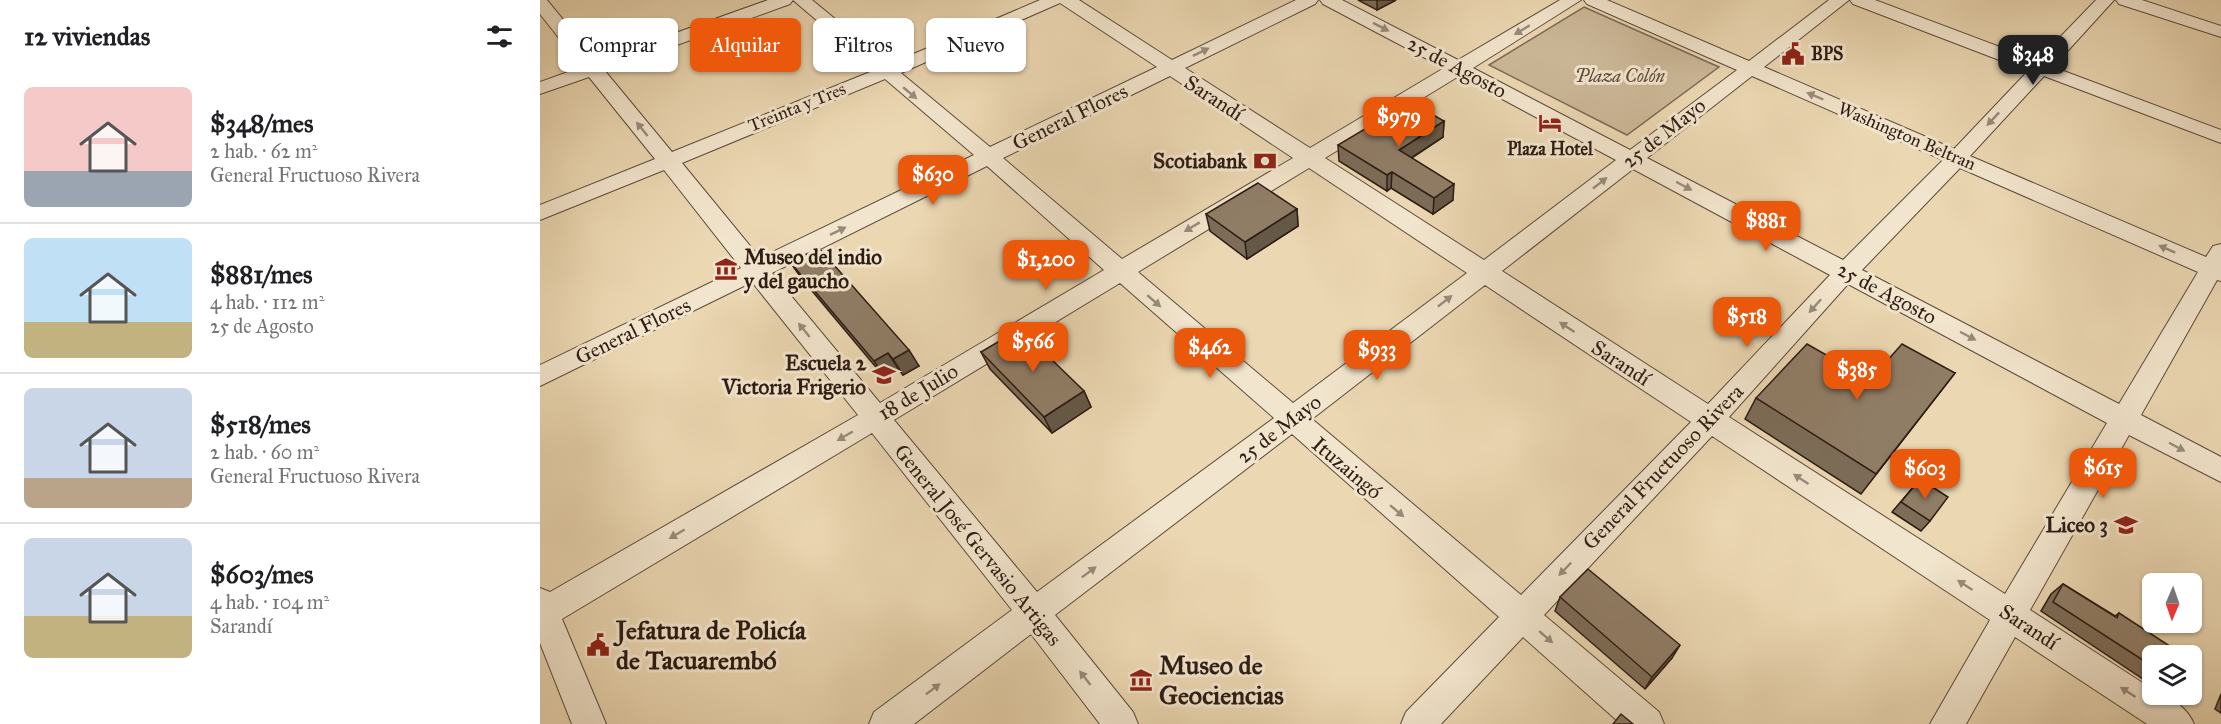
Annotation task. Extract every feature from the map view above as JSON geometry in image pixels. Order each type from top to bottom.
[{"type":"street","points":[[678,38],[784,0]]},
{"type":"street","name":"Ituzaingó","points":[[802,0],[823,18]]},
{"type":"street","name":"Treinta y Tres","points":[[914,58],[1054,0]]},
{"type":"street","name":"Sarandí","points":[[1067,0],[1482,273],[2177,724]]},
{"type":"street","name":"General Flores","points":[[540,376],[1309,0]]},
{"type":"street","name":"25 de Agosto","points":[[1329,0],[2221,470]]},
{"type":"street","name":"18 de Julio","points":[[541,610],[876,418],[1572,0]]},
{"type":"street","name":"Washington Beltran","points":[[1593,0],[1958,157],[2218,265]]},
{"type":"street","name":"25 de Mayo","points":[[886,724],[1291,420],[1840,0]]},
{"type":"street","points":[[1859,0],[2221,137]]},
{"type":"street","name":"General Fructuoso Rivera","points":[[1418,724],[1520,615],[1710,420],[1846,272],[1958,157],[2105,0]]},
{"type":"street","points":[[2125,0],[2221,32]]},
{"type":"street","name":"General José Gervasio Artigas","points":[[540,3],[558,25]]},
{"type":"street","points":[[540,88],[582,72]]},
{"type":"street","name":"General José Gervasio Artigas","points":[[596,72],[1034,613],[1121,724]]},
{"type":"street","name":"Treinta y Tres","points":[[540,213],[882,72]]},
{"type":"street","name":"Ituzaingó","points":[[885,72],[989,157],[1291,420],[1647,724]]},
{"type":"street","points":[[1947,724],[2123,418],[2218,265]]},
{"type":"street","points":[[541,610],[589,724]]},
{"type":"green space","name":"Plaza Colón","points":[[1584,7],[1719,67],[1627,135],[1489,65]]},
{"type":"building","points":[[1410,102],[1444,121],[1399,150],[1454,184],[1434,198],[1392,172],[1387,175],[1338,145]]},
{"type":"building","points":[[1258,183],[1297,209],[1245,242],[1206,214]]},
{"type":"building","points":[[819,248],[909,350],[893,359],[888,353],[874,361],[790,262]]},
{"type":"building","points":[[1020,329],[1084,391],[1044,417],[981,352]]},
{"type":"building","points":[[1807,344],[1870,380],[1902,344],[1955,373],[1876,474],[1756,398]]},
{"type":"building","points":[[1920,479],[1948,497],[1930,521],[1901,502]]},
{"type":"building","points":[[1588,569],[1680,645],[1652,677],[1560,597]]},
{"type":"building","points":[[2063,584],[2117,618],[2119,613],[2142,628],[2142,633],[2150,633],[2168,645],[2142,645],[2142,660],[2053,602]]},
{"type":"building","points":[[1621,714],[1633,724],[1613,724]]},
{"type":"place","name":"BPS","points":[[1793,54]]},
{"type":"place","name":"Plaza Hotel","points":[[1550,123]]},
{"type":"place","name":"Scotiabank","points":[[1265,161]]},
{"type":"place","name":"Museo del indio y del gaucho","points":[[726,269]]},
{"type":"place","name":"Escuela 2 Victoria Frigerio","points":[[884,375]]},
{"type":"place","name":"Liceo 3","points":[[2126,525]]},
{"type":"place","name":"Jefatura de Policía de Tacuarembó","points":[[598,645]]},
{"type":"place","name":"Museo de Geociencias","points":[[1141,680]]}]
